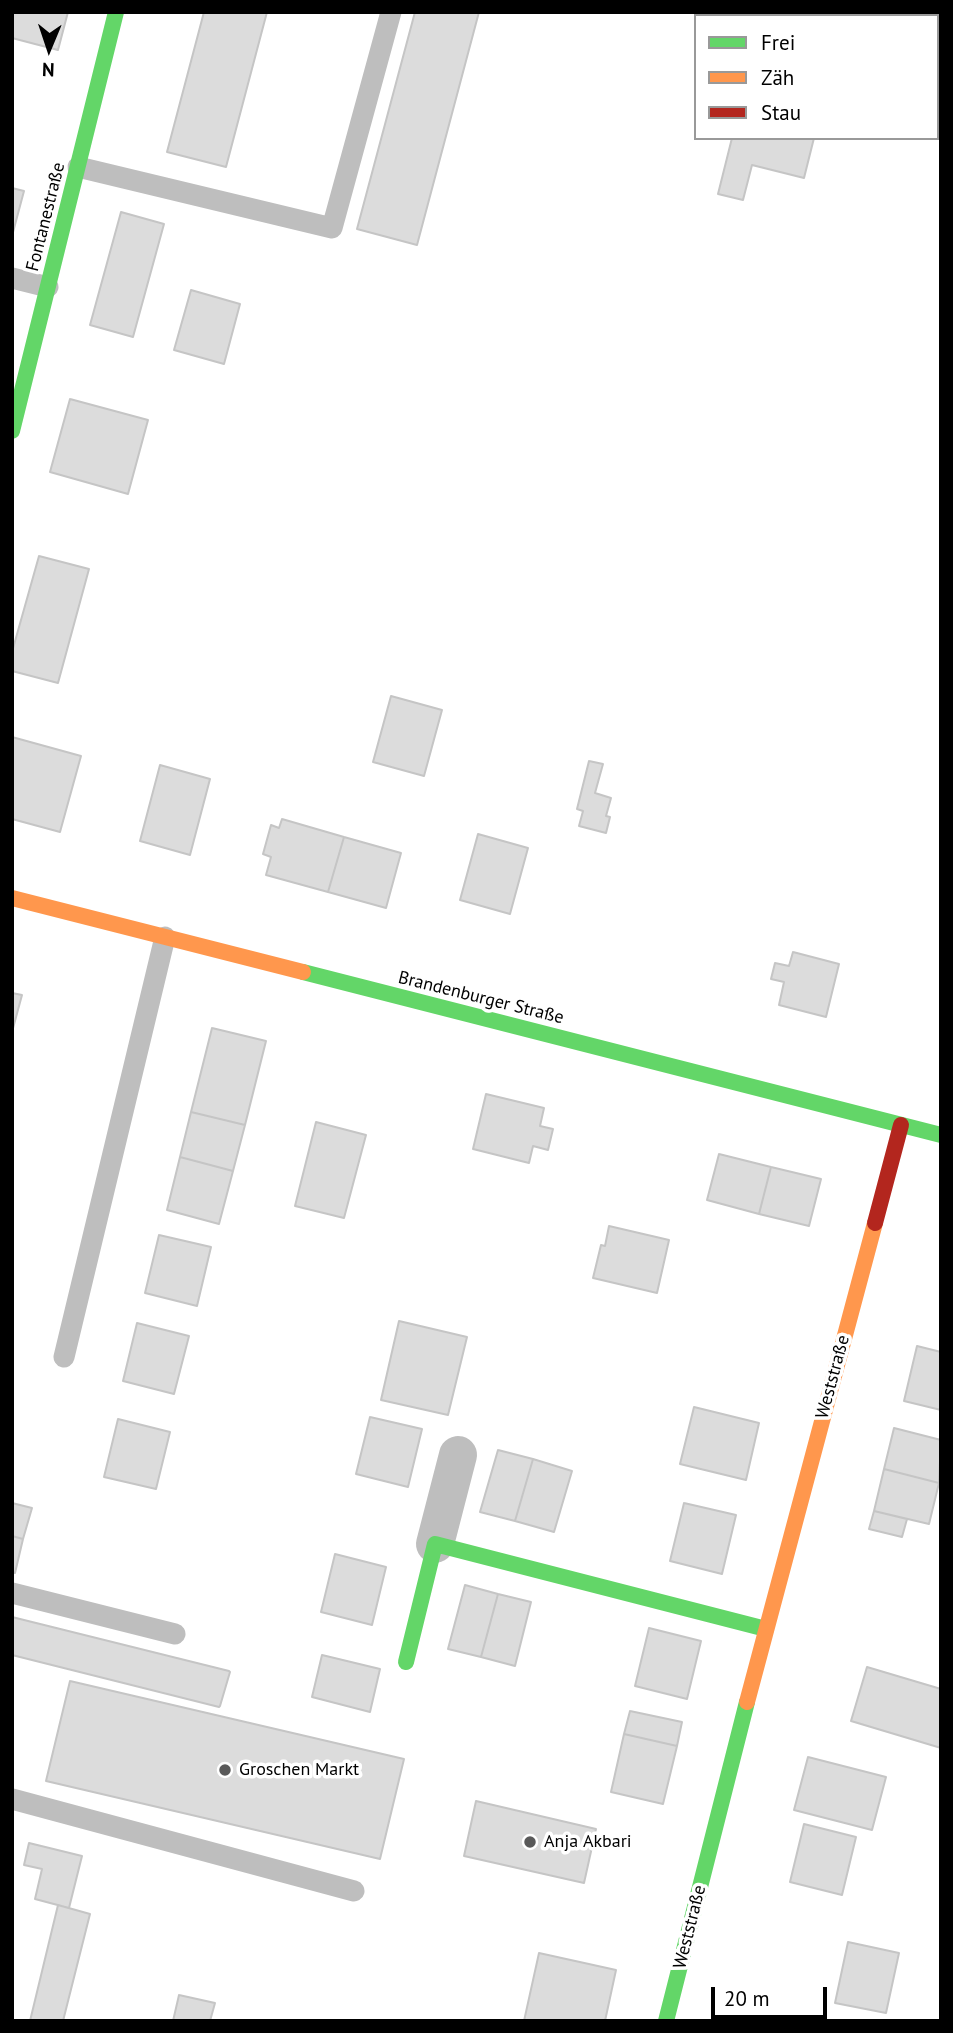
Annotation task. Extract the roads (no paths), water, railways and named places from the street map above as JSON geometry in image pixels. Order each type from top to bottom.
[{"type":"street","name":"Fontanestraße","points":[[12,431],[116,12]]},
{"type":"street","name":"Brandenburger Straße","points":[[12,898],[941,1135]]},
{"type":"street","name":"Weststraße","points":[[666,2021],[766,1629],[901,1125]]},
{"type":"street","points":[[406,1662],[458,1455]]},
{"type":"street","points":[[435,1544],[766,1629]]},
{"type":"lane","points":[[78,167],[332,228],[391,12]]},
{"type":"lane","points":[[12,278],[48,287]]},
{"type":"lane","points":[[64,1357],[165,937]]},
{"type":"lane","points":[[12,1593],[175,1634]]},
{"type":"lane","points":[[12,1799],[354,1891]]},
{"type":"place","name":"Groschen Markt","points":[[225,1770]]},
{"type":"place","name":"Anja Akbari","points":[[530,1842]]}]
